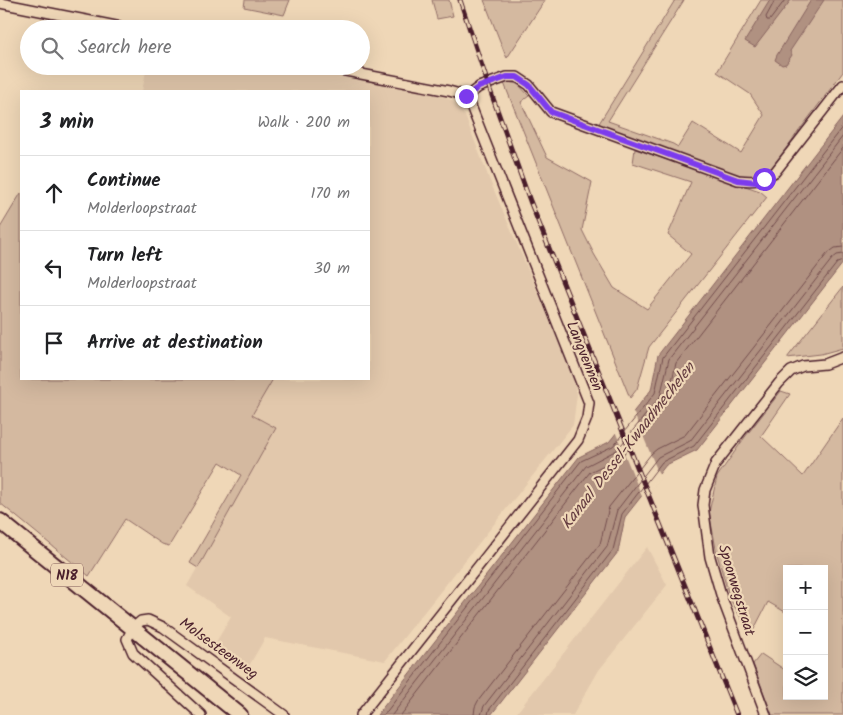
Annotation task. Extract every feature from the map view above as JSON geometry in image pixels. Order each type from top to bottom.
[{"type":"main road","name":"N18","points":[[0,521],[240,715]]},
{"type":"street","points":[[0,3],[86,20]]},
{"type":"street","points":[[366,75],[466,96],[479,87],[507,77],[517,77],[529,85],[551,112],[738,180],[755,182],[775,172],[843,85]]},
{"type":"street","name":"Langvennen","points":[[362,715],[578,440],[587,418],[589,403],[466,96]]},
{"type":"street","name":"Spoorwegstraat","points":[[766,715],[722,598],[710,557],[703,505],[705,490],[716,462],[779,383],[791,371],[803,366],[825,364],[843,357]]},
{"type":"street","name":"Molsesteenweg","points":[[133,628],[141,621],[148,620],[163,628],[284,715]]},
{"type":"street","points":[[133,628],[127,639],[133,653],[201,715]]},
{"type":"shaded area","points":[[245,0],[290,0],[284,15],[244,7]]},
{"type":"shaded area","points":[[432,0],[449,0],[453,16],[437,19]]},
{"type":"shaded area","points":[[484,0],[545,0],[507,58],[505,54]]},
{"type":"shaded area","points":[[675,0],[684,0],[608,121],[678,147],[693,123],[741,153],[764,115],[750,94],[717,72],[761,0],[843,0],[843,72],[763,179],[734,174],[598,125]]},
{"type":"shaded area","points":[[145,75],[337,75],[430,92],[451,100],[465,116],[490,181],[569,365],[577,394],[573,425],[385,661],[265,638],[246,671],[213,647],[231,617],[187,586],[276,428],[244,410],[261,380],[370,380],[370,90],[142,90]]},
{"type":"shaded area","points":[[504,83],[518,84],[529,96],[521,102],[547,157],[592,182],[582,230],[614,288],[647,309],[691,254],[668,235],[691,182],[633,163],[635,149],[760,191],[767,197],[649,347],[637,389],[630,398]]},
{"type":"shaded area","points":[[20,195],[20,380],[272,380],[252,415],[276,428],[198,568],[190,563],[241,475],[220,462],[169,546],[162,544],[125,519],[89,576],[0,503],[0,228]]},
{"type":"shaded area","points":[[843,287],[843,348],[821,354],[787,358]]},
{"type":"shaded area","points":[[781,391],[790,394],[761,436],[803,476],[843,418],[843,715],[772,715],[753,664],[761,654],[783,669],[783,700],[828,700],[828,565],[783,565],[783,611],[768,602],[751,635],[730,599],[717,554],[709,512],[717,477]]},
{"type":"shaded area","points":[[647,547],[667,585],[599,670],[573,715],[515,715]]},
{"type":"water","points":[[770,0],[791,0],[755,47],[745,41]]},
{"type":"water","points":[[811,0],[824,0],[790,51],[792,55],[786,64],[782,65],[775,60],[777,55]]},
{"type":"water","name":"Kanaal Dessel-Kwaadmechelen","points":[[843,117],[843,263],[697,450],[666,465],[625,517],[618,552],[491,715],[377,715],[579,457],[609,442],[651,390],[658,355]]},
{"type":"pier","points":[[632,409],[660,477],[643,499],[615,431]]},
{"type":"railway","points":[[460,0],[530,201],[737,715]]},
{"type":"route","points":[[466,96],[479,87],[507,77],[517,77],[529,85],[551,112],[738,180],[755,182],[764,179]]}]
